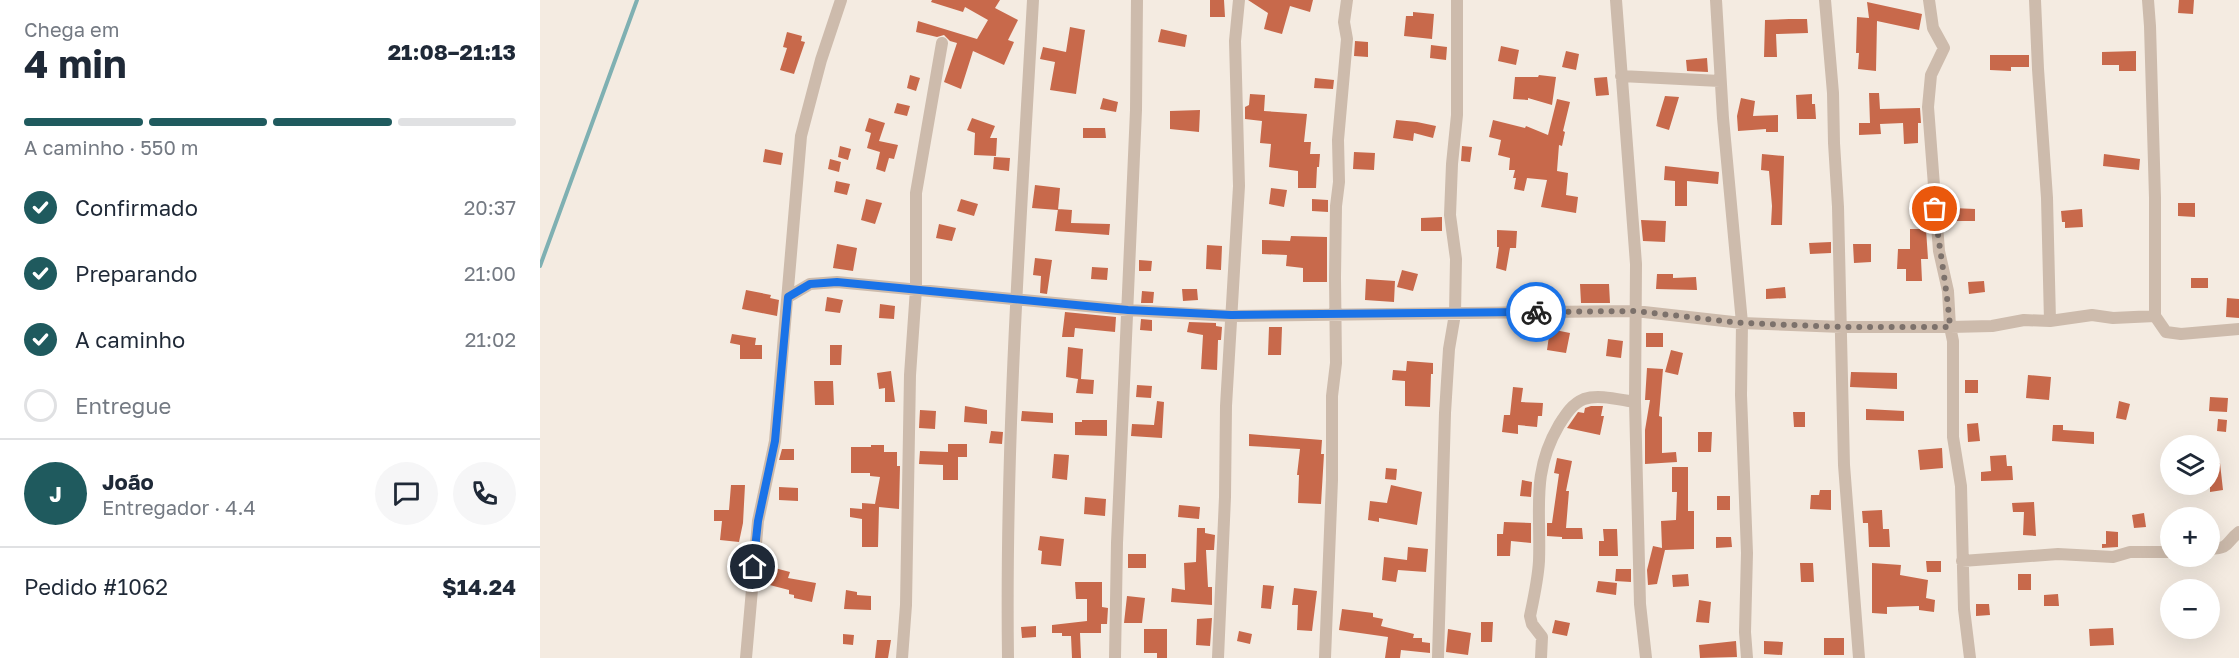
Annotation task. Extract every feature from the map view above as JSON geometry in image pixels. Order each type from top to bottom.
[{"type":"street","points":[[746,658],[758,521],[775,441],[801,136],[821,60],[842,0]]},
{"type":"street","points":[[1008,658],[1009,492],[1016,300],[1033,0]]},
{"type":"street","points":[[1115,658],[1117,543],[1136,110],[1137,0]]},
{"type":"street","points":[[1218,658],[1231,315],[1239,186],[1235,41],[1239,0]]},
{"type":"street","points":[[1325,658],[1332,480],[1332,396],[1336,363],[1338,140],[1347,39],[1344,22],[1347,0]]},
{"type":"street","points":[[1438,658],[1445,412],[1449,349],[1455,314],[1456,259],[1450,215],[1457,115],[1457,0]]},
{"type":"street","points":[[1616,0],[1635,252],[1635,402],[1640,603],[1646,658]]},
{"type":"street","points":[[1716,0],[1720,81],[1742,323],[1741,395],[1747,553],[1745,632],[1747,658]]},
{"type":"street","points":[[1825,0],[1833,93],[1842,327],[1844,465],[1859,658]]},
{"type":"street","points":[[1929,0],[1933,28],[1944,48],[1931,75],[1928,107],[1938,240],[1948,291],[1953,341],[1953,437],[1961,486],[1964,609],[1970,658]]},
{"type":"street","points":[[2035,0],[2047,198],[2050,321]]},
{"type":"street","points":[[2148,0],[2154,163],[2155,316],[2166,332],[2181,334],[2239,329]]},
{"type":"street","points":[[902,658],[906,605],[910,375],[916,289],[916,193],[942,43]]},
{"type":"street","points":[[1621,76],[1720,81]]},
{"type":"street","points":[[790,271],[810,284]]},
{"type":"street","points":[[788,297],[810,284],[837,282],[1128,310],[1231,315],[1635,311],[1742,323],[1842,327],[1992,326],[2024,320],[2050,321],[2092,315],[2113,318],[2155,316]]},
{"type":"street","points":[[1541,658],[1542,638],[1532,624],[1530,616],[1539,563],[1540,479],[1550,441],[1570,408],[1584,400],[1592,398],[1635,402]]},
{"type":"street","points":[[2220,549],[2229,544],[2239,532]]},
{"type":"street","points":[[1962,561],[2058,554],[2113,557],[2130,552],[2160,552]]},
{"type":"building","points":[[932,0],[1000,0],[995,8],[1018,20],[1008,40],[1014,42],[1004,65],[973,51],[961,89],[944,82],[957,43],[950,41],[944,35],[937,37],[916,32],[918,21],[977,39],[988,20],[965,7],[963,12],[931,2]]},
{"type":"building","points":[[1210,0],[1224,0],[1225,17],[1210,17]]},
{"type":"building","points":[[1248,0],[1313,0],[1310,12],[1290,6],[1282,34],[1264,29],[1268,13]]},
{"type":"building","points":[[2179,0],[2194,0],[2193,14],[2178,13]]},
{"type":"building","points":[[1867,2],[1922,14],[1919,30],[1877,21],[1876,71],[1858,69],[1857,17],[1869,18]]},
{"type":"building","points":[[1413,12],[1434,14],[1432,39],[1404,36],[1406,16],[1413,16]]},
{"type":"building","points":[[1807,19],[1808,33],[1776,34],[1777,57],[1764,57],[1765,20]]},
{"type":"building","points":[[1070,27],[1085,30],[1076,94],[1050,90],[1055,62],[1040,59],[1043,47],[1066,52]]},
{"type":"building","points":[[1161,29],[1187,35],[1185,47],[1158,42]]},
{"type":"building","points":[[787,32],[802,36],[801,41],[805,42],[794,74],[780,70],[787,48],[783,47]]},
{"type":"building","points":[[1355,41],[1368,42],[1368,57],[1354,56]]},
{"type":"building","points":[[1431,45],[1447,47],[1446,60],[1430,58]]},
{"type":"building","points":[[1501,46],[1519,50],[1516,65],[1498,61]]},
{"type":"building","points":[[1566,51],[1579,54],[1576,70],[1562,67]]},
{"type":"building","points":[[2136,51],[2136,71],[2119,71],[2119,65],[2102,65],[2102,52]]},
{"type":"building","points":[[1990,55],[2029,55],[2029,67],[2011,67],[2011,71],[1990,70]]},
{"type":"building","points":[[1707,58],[1708,72],[1687,71],[1686,60]]},
{"type":"building","points":[[910,75],[920,78],[916,91],[907,88]]},
{"type":"building","points":[[1539,75],[1556,77],[1552,105],[1528,98],[1528,100],[1513,99],[1515,77],[1538,77]]},
{"type":"building","points":[[1607,77],[1609,95],[1596,96],[1594,78]]},
{"type":"building","points":[[1315,78],[1334,80],[1333,89],[1314,88]]},
{"type":"building","points":[[1869,93],[1879,93],[1880,109],[1920,108],[1921,123],[1918,123],[1918,143],[1904,144],[1903,123],[1880,124],[1881,134],[1859,135],[1859,123],[1870,123]]},
{"type":"building","points":[[1250,94],[1265,95],[1264,111],[1307,114],[1304,142],[1311,142],[1310,154],[1320,154],[1316,188],[1298,188],[1298,171],[1269,167],[1271,144],[1260,143],[1262,121],[1245,119],[1245,107],[1249,105]]},
{"type":"building","points":[[1812,94],[1816,119],[1797,119],[1796,95]]},
{"type":"building","points":[[1665,96],[1679,97],[1669,130],[1656,126]]},
{"type":"building","points":[[1103,98],[1118,102],[1116,112],[1100,109]]},
{"type":"building","points":[[1741,98],[1755,101],[1753,116],[1778,115],[1778,132],[1766,132],[1766,129],[1738,131],[1737,116]]},
{"type":"building","points":[[1557,99],[1570,102],[1562,146],[1559,145],[1557,171],[1568,173],[1566,195],[1578,197],[1576,213],[1541,207],[1547,180],[1527,178],[1524,191],[1514,189],[1515,170],[1509,170],[1510,158],[1498,155],[1501,140],[1489,137],[1493,120],[1525,128],[1526,126],[1548,135]]},
{"type":"building","points":[[897,103],[910,106],[907,116],[894,113]]},
{"type":"building","points":[[1200,110],[1199,132],[1170,129],[1170,111]]},
{"type":"building","points":[[869,118],[885,123],[879,141],[898,145],[894,159],[889,158],[885,172],[876,169],[880,152],[867,148],[871,133],[865,131]]},
{"type":"building","points":[[972,118],[995,126],[990,138],[997,138],[996,156],[974,155],[975,133],[967,130]]},
{"type":"building","points":[[1396,120],[1436,126],[1433,138],[1414,133],[1413,141],[1393,138]]},
{"type":"building","points":[[1083,128],[1105,128],[1106,138],[1083,138]]},
{"type":"building","points":[[840,146],[851,149],[848,160],[838,157]]},
{"type":"building","points":[[1462,146],[1472,147],[1470,162],[1461,161]]},
{"type":"building","points":[[765,149],[783,153],[781,165],[763,162]]},
{"type":"building","points":[[1354,152],[1375,153],[1374,170],[1353,169]]},
{"type":"building","points":[[1762,154],[1784,156],[1782,225],[1771,225],[1769,171],[1761,170]]},
{"type":"building","points":[[2104,154],[2140,159],[2139,170],[2103,166]]},
{"type":"building","points":[[994,157],[1010,158],[1009,171],[993,169]]},
{"type":"building","points":[[830,159],[841,162],[839,172],[828,169]]},
{"type":"building","points":[[1665,166],[1719,172],[1718,184],[1687,181],[1687,206],[1675,206],[1675,181],[1664,180]]},
{"type":"building","points":[[836,181],[850,184],[847,195],[834,192]]},
{"type":"building","points":[[1035,185],[1060,188],[1058,210],[1032,208]]},
{"type":"building","points":[[1271,188],[1287,190],[1284,207],[1269,204]]},
{"type":"building","points":[[866,199],[882,203],[875,224],[861,220]]},
{"type":"building","points":[[961,199],[978,204],[974,216],[957,211]]},
{"type":"building","points":[[1312,199],[1328,200],[1328,212],[1312,211]]},
{"type":"building","points":[[2178,203],[2195,203],[2195,217],[2178,216]]},
{"type":"building","points":[[1953,208],[1975,209],[1975,221],[1953,221]]},
{"type":"building","points":[[1058,209],[1072,210],[1071,223],[1110,224],[1109,235],[1055,231]]},
{"type":"building","points":[[2082,209],[2083,227],[2065,228],[2061,211]]},
{"type":"building","points":[[1442,217],[1442,231],[1421,231],[1421,218]]},
{"type":"building","points":[[1641,220],[1666,221],[1665,242],[1643,241]]},
{"type":"building","points":[[939,224],[956,228],[952,241],[936,238]]},
{"type":"building","points":[[1910,229],[1926,229],[1928,259],[1921,259],[1922,281],[1906,281],[1906,269],[1897,269],[1898,249],[1910,249]]},
{"type":"building","points":[[1497,230],[1517,231],[1516,248],[1510,248],[1506,271],[1496,268],[1499,247],[1497,247]]},
{"type":"building","points":[[1291,236],[1327,237],[1327,282],[1303,282],[1303,268],[1286,266],[1287,255],[1262,254],[1262,240],[1290,241]]},
{"type":"building","points":[[1831,242],[1831,253],[1810,254],[1809,243]]},
{"type":"building","points":[[837,244],[857,248],[853,271],[833,268]]},
{"type":"building","points":[[1853,244],[1871,244],[1871,262],[1854,263]]},
{"type":"building","points":[[1207,245],[1222,246],[1221,270],[1206,269]]},
{"type":"building","points":[[1035,258],[1052,260],[1047,294],[1040,293],[1041,276],[1033,275]]},
{"type":"building","points":[[1139,260],[1152,261],[1151,271],[1139,271]]},
{"type":"building","points":[[1092,267],[1108,268],[1107,280],[1091,279]]},
{"type":"building","points":[[1402,270],[1418,274],[1413,291],[1397,287]]},
{"type":"building","points":[[1657,274],[1673,274],[1673,278],[1696,277],[1697,290],[1656,289]]},
{"type":"building","points":[[2191,278],[2208,278],[2208,288],[2191,288]]},
{"type":"building","points":[[1366,279],[1395,281],[1394,302],[1365,300]]},
{"type":"building","points":[[1984,281],[1985,292],[1969,294],[1968,282]]},
{"type":"building","points":[[1580,284],[1609,284],[1610,303],[1581,303]]},
{"type":"building","points":[[1785,287],[1786,298],[1766,299],[1766,289]]},
{"type":"building","points":[[1182,289],[1197,289],[1198,300],[1183,301]]},
{"type":"building","points":[[746,290],[771,295],[770,298],[779,300],[777,316],[742,309]]},
{"type":"building","points":[[1142,291],[1154,292],[1153,303],[1141,303]]},
{"type":"building","points":[[827,297],[843,300],[840,313],[825,311]]},
{"type":"building","points":[[2227,298],[2239,299],[2239,318],[2226,317]]},
{"type":"building","points":[[880,304],[895,306],[894,319],[879,318]]},
{"type":"building","points":[[1065,312],[1116,317],[1115,332],[1075,328],[1074,337],[1062,337]]},
{"type":"building","points":[[1141,319],[1152,320],[1152,331],[1140,330]]},
{"type":"building","points":[[1189,322],[1216,323],[1216,326],[1222,327],[1221,340],[1218,340],[1217,370],[1201,369],[1203,335],[1187,332]]},
{"type":"building","points":[[1269,327],[1282,327],[1281,355],[1268,355]]},
{"type":"building","points":[[1550,329],[1570,333],[1566,353],[1547,350]]},
{"type":"building","points":[[1646,333],[1663,333],[1663,347],[1646,347]]},
{"type":"building","points":[[732,334],[756,338],[755,345],[762,345],[762,359],[740,359],[740,345],[730,343]]},
{"type":"building","points":[[1608,339],[1623,341],[1621,358],[1606,356]]},
{"type":"building","points":[[830,345],[842,345],[841,365],[830,365]]},
{"type":"building","points":[[1068,347],[1083,349],[1081,379],[1094,380],[1093,394],[1076,393],[1078,379],[1066,377]]},
{"type":"building","points":[[1671,350],[1683,353],[1678,375],[1665,372]]},
{"type":"building","points":[[1407,361],[1433,363],[1430,407],[1405,406],[1405,381],[1392,380],[1393,370],[1406,371]]},
{"type":"building","points":[[1647,368],[1663,369],[1659,416],[1662,417],[1662,453],[1676,452],[1677,462],[1645,464],[1645,430],[1650,400],[1645,400]]},
{"type":"building","points":[[891,371],[895,402],[885,402],[885,388],[879,389],[877,373]]},
{"type":"building","points":[[1851,372],[1897,373],[1897,389],[1850,387]]},
{"type":"building","points":[[2028,375],[2051,377],[2049,400],[2026,398]]},
{"type":"building","points":[[1965,380],[1978,380],[1978,393],[1965,393]]},
{"type":"building","points":[[814,381],[833,381],[834,405],[815,405]]},
{"type":"building","points":[[1137,385],[1152,386],[1151,398],[1136,397]]},
{"type":"building","points":[[1513,387],[1523,388],[1521,402],[1543,403],[1542,416],[1538,416],[1537,427],[1518,425],[1518,434],[1502,432],[1504,415],[1510,415]]},
{"type":"building","points":[[2210,397],[2228,398],[2227,412],[2209,411]]},
{"type":"building","points":[[1157,401],[1164,402],[1162,438],[1131,436],[1132,424],[1154,425]]},
{"type":"building","points":[[2119,401],[2130,404],[2126,420],[2116,418]]},
{"type":"building","points":[[965,406],[987,410],[987,424],[964,422]]},
{"type":"building","points":[[1603,406],[1601,416],[1604,416],[1600,435],[1567,428],[1578,412],[1584,413],[1585,408]]},
{"type":"building","points":[[1866,409],[1904,411],[1904,421],[1866,420]]},
{"type":"building","points":[[920,410],[936,411],[935,429],[919,428]]},
{"type":"building","points":[[1022,411],[1053,413],[1053,423],[1021,421]]},
{"type":"building","points":[[1793,412],[1805,412],[1805,427],[1794,427]]},
{"type":"building","points":[[2218,419],[2227,420],[2226,432],[2217,431]]},
{"type":"building","points":[[1082,420],[1107,420],[1107,436],[1075,435],[1075,422],[1082,422]]},
{"type":"building","points":[[1978,423],[1980,441],[1968,442],[1967,424]]},
{"type":"building","points":[[2053,425],[2063,425],[2063,430],[2094,432],[2094,444],[2052,441]]},
{"type":"building","points":[[991,431],[1003,432],[1002,444],[989,443]]},
{"type":"building","points":[[1698,432],[1712,432],[1711,452],[1698,452]]},
{"type":"building","points":[[1249,434],[1322,440],[1321,454],[1324,454],[1321,504],[1298,503],[1299,475],[1297,475],[1300,449],[1249,446]]},
{"type":"building","points":[[948,444],[967,444],[967,457],[958,457],[958,480],[943,480],[943,465],[919,464],[920,451],[948,452]]},
{"type":"building","points":[[871,445],[884,445],[884,452],[897,452],[897,466],[900,466],[899,509],[879,507],[878,547],[862,547],[862,519],[850,517],[850,508],[862,509],[862,503],[875,504],[880,477],[870,476],[870,473],[851,473],[851,447],[871,447]]},
{"type":"building","points":[[1942,448],[1943,468],[1920,470],[1918,450]]},
{"type":"building","points":[[782,449],[794,449],[794,460],[779,460]]},
{"type":"building","points":[[1054,454],[1069,455],[1067,480],[1052,478]]},
{"type":"building","points":[[2006,455],[2007,466],[2012,466],[2013,480],[1981,481],[1981,472],[1991,471],[1990,456]]},
{"type":"building","points":[[1557,458],[1572,461],[1566,491],[1569,491],[1566,528],[1582,528],[1583,539],[1547,536],[1547,523],[1552,523],[1559,474],[1554,473]]},
{"type":"building","points":[[2220,463],[2223,490],[2220,490]]},
{"type":"building","points":[[1672,467],[1688,467],[1688,511],[1694,511],[1694,549],[1665,550],[1657,584],[1648,585],[1647,570],[1653,546],[1662,548],[1661,521],[1676,520],[1677,492],[1672,492]]},
{"type":"building","points":[[1386,468],[1397,469],[1396,480],[1385,479]]},
{"type":"building","points":[[1522,480],[1532,482],[1531,497],[1520,496]]},
{"type":"building","points":[[731,485],[745,485],[743,523],[739,542],[720,540],[722,521],[714,521],[714,510],[729,510]]},
{"type":"building","points":[[1391,485],[1422,492],[1417,525],[1379,518],[1379,522],[1368,520],[1370,501],[1387,503]]},
{"type":"building","points":[[779,487],[798,488],[798,501],[779,500]]},
{"type":"building","points":[[1820,490],[1831,490],[1831,510],[1810,509],[1811,495],[1819,495]]},
{"type":"building","points":[[1717,496],[1730,496],[1730,510],[1717,510]]},
{"type":"building","points":[[1085,497],[1106,499],[1105,516],[1084,514]]},
{"type":"building","points":[[2034,502],[2036,536],[2023,535],[2024,512],[2013,512],[2012,503]]},
{"type":"building","points":[[1179,505],[1200,507],[1199,519],[1178,517]]},
{"type":"building","points":[[1882,510],[1883,529],[1889,529],[1890,547],[1869,547],[1868,523],[1863,523],[1862,511]]},
{"type":"building","points":[[2144,513],[2146,527],[2134,528],[2132,515]]},
{"type":"building","points":[[1504,522],[1531,523],[1531,543],[1511,541],[1510,556],[1497,556],[1497,534],[1503,534]]},
{"type":"building","points":[[1197,528],[1205,528],[1205,533],[1215,535],[1214,550],[1206,550],[1208,587],[1212,587],[1212,605],[1171,602],[1172,588],[1185,590],[1184,563],[1196,562]]},
{"type":"building","points":[[1603,529],[1617,529],[1618,556],[1599,556],[1599,541],[1604,541]]},
{"type":"building","points":[[2106,531],[2118,532],[2118,547],[2102,548],[2102,544],[2106,544]]},
{"type":"building","points":[[1040,536],[1064,539],[1061,566],[1041,564],[1042,551],[1038,550]]},
{"type":"building","points":[[1716,537],[1731,537],[1732,547],[1716,548]]},
{"type":"building","points":[[1408,547],[1428,549],[1426,572],[1398,570],[1396,582],[1382,580],[1384,557],[1407,560]]},
{"type":"building","points":[[1128,554],[1146,554],[1146,568],[1128,568]]},
{"type":"building","points":[[1926,561],[1941,561],[1941,572],[1927,572]]},
{"type":"building","points":[[1800,563],[1813,563],[1814,582],[1801,582]]},
{"type":"building","points":[[1872,563],[1901,565],[1900,575],[1928,580],[1926,598],[1935,600],[1934,612],[1919,610],[1919,606],[1887,607],[1887,614],[1872,613]]},
{"type":"building","points":[[767,566],[790,572],[788,578],[816,583],[812,602],[794,598],[794,595],[789,594],[789,590],[762,583]]},
{"type":"building","points":[[1616,569],[1631,569],[1631,582],[1615,581]]},
{"type":"building","points":[[1688,574],[1689,586],[1673,587],[1672,575]]},
{"type":"building","points":[[2018,574],[2031,574],[2031,590],[2018,590]]},
{"type":"building","points":[[1598,581],[1617,583],[1616,595],[1596,592]]},
{"type":"building","points":[[1075,582],[1102,582],[1102,607],[1108,608],[1107,624],[1101,624],[1101,633],[1080,633],[1081,658],[1072,658],[1071,636],[1052,633],[1052,625],[1087,621],[1087,599],[1076,599]]},
{"type":"building","points":[[1263,585],[1274,586],[1271,609],[1261,608]]},
{"type":"building","points":[[1294,588],[1317,591],[1312,631],[1297,630],[1298,605],[1292,605]]},
{"type":"building","points":[[846,590],[857,592],[857,595],[871,596],[871,610],[844,609]]},
{"type":"building","points":[[2058,594],[2059,606],[2044,606],[2044,595]]},
{"type":"building","points":[[1127,596],[1145,598],[1142,623],[1124,623]]},
{"type":"building","points":[[1699,600],[1711,602],[1709,623],[1696,622]]},
{"type":"building","points":[[1976,604],[1989,604],[1990,615],[1976,616]]},
{"type":"building","points":[[1342,609],[1373,613],[1373,617],[1383,619],[1381,626],[1414,634],[1413,638],[1422,638],[1422,642],[1430,643],[1430,653],[1401,650],[1400,658],[1385,658],[1388,637],[1339,630]]},
{"type":"building","points":[[1212,618],[1210,646],[1196,645],[1197,619]]},
{"type":"building","points":[[1555,620],[1570,623],[1567,636],[1552,633]]},
{"type":"building","points":[[1481,622],[1493,622],[1492,642],[1481,642]]},
{"type":"building","points":[[1036,626],[1036,637],[1022,638],[1021,627]]},
{"type":"building","points":[[2113,628],[2114,645],[2090,646],[2089,629]]},
{"type":"building","points":[[1144,629],[1167,629],[1167,658],[1157,658],[1157,653],[1144,653]]},
{"type":"building","points":[[1448,629],[1471,633],[1468,655],[1446,652]]},
{"type":"building","points":[[1239,631],[1252,634],[1250,644],[1237,641]]},
{"type":"building","points":[[843,634],[854,635],[853,645],[843,644]]},
{"type":"building","points":[[1824,638],[1844,638],[1844,655],[1824,655]]},
{"type":"building","points":[[877,640],[891,640],[888,658],[875,658]]},
{"type":"building","points":[[1736,641],[1737,657],[1700,658],[1699,645]]},
{"type":"building","points":[[1764,641],[1783,642],[1782,655],[1764,654]]},
{"type":"waterway","points":[[540,266],[637,0]]},
{"type":"way so far","points":[[1536,312],[1635,311],[1742,323],[1842,327],[1950,327],[1948,291],[1939,251],[1935,209]]},
{"type":"route","points":[[753,567],[758,521],[775,441],[788,297],[810,284],[837,282],[1128,310],[1231,315],[1536,312]]}]
